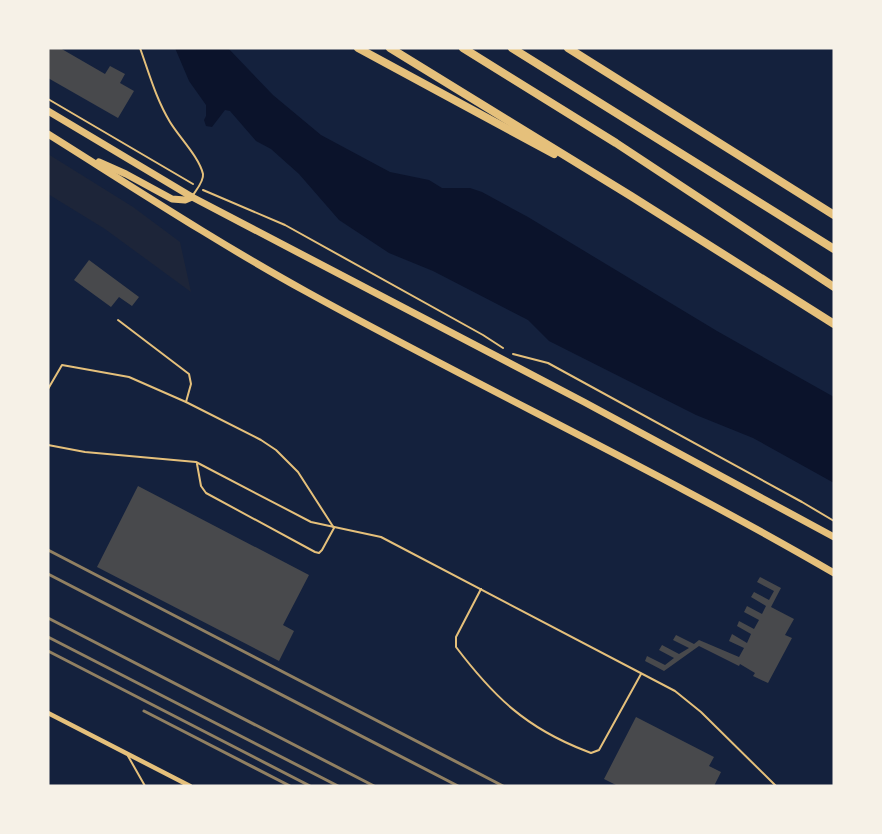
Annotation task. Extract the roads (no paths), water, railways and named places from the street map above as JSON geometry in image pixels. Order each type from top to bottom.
[{"type":"highway","points":[[358,48],[631,196]]},
{"type":"highway","points":[[390,48],[834,324]]},
{"type":"highway","points":[[463,48],[615,143],[834,287]]},
{"type":"highway","points":[[512,48],[834,249]]},
{"type":"highway","points":[[571,48],[834,215]]},
{"type":"main road","points":[[48,111],[192,197],[584,402],[834,537]]},
{"type":"main road","points":[[48,134],[196,227],[309,293],[709,503],[834,573]]},
{"type":"main road","points":[[78,153],[126,174],[172,200],[185,200],[192,197]]},
{"type":"street","points":[[48,713],[190,786]]},
{"type":"lane","points":[[140,48],[151,83],[170,122],[203,174],[199,187],[192,197]]},
{"type":"lane","points":[[118,320],[189,374],[191,384],[186,402]]},
{"type":"lane","points":[[48,389],[60,367],[68,365],[124,376],[186,402],[276,450],[300,475],[334,528]]},
{"type":"lane","points":[[48,445],[85,452],[196,462],[311,522],[381,537],[675,691],[696,708],[776,786]]},
{"type":"lane","points":[[196,462],[201,486],[206,493],[315,552],[319,553],[322,550],[334,528]]},
{"type":"lane","points":[[481,589],[456,637],[456,647],[496,696],[518,715],[544,731],[591,753],[599,750],[605,743],[641,674]]},
{"type":"lane","points":[[126,753],[146,786]]},
{"type":"railway","points":[[48,550],[503,786]]},
{"type":"railway","points":[[48,574],[458,786]]},
{"type":"railway","points":[[48,618],[374,786]]},
{"type":"railway","points":[[48,637],[338,786]]},
{"type":"railway","points":[[48,651],[310,786]]},
{"type":"railway","points":[[144,711],[290,786]]}]
